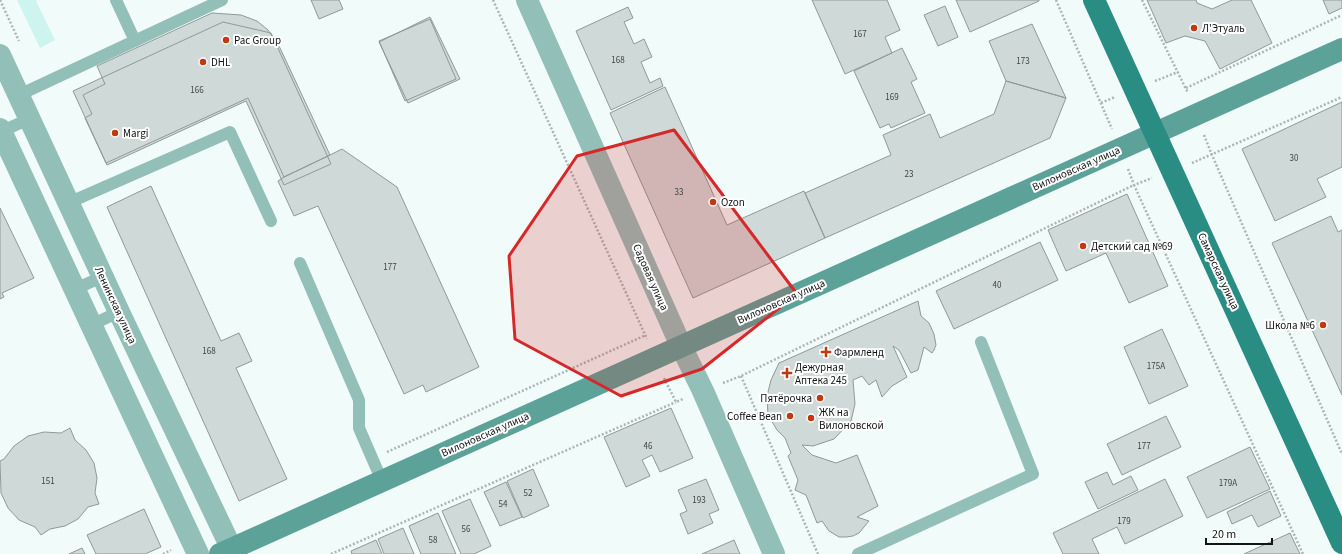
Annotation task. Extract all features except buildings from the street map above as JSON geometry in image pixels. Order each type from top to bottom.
[{"type":"main road","name":"Самарская улица","points":[[1094,0],[1342,543]]},
{"type":"main road","name":"Вилоновская улица","points":[[229,552],[382,481],[1342,49]]},
{"type":"street","name":"Садовая улица","points":[[527,0],[681,346],[703,391],[774,554]]},
{"type":"street","name":"Ленинская улица","points":[[0,55],[229,552]]},
{"type":"street","points":[[0,131],[92,325],[194,547]]},
{"type":"lane","points":[[116,0],[135,41]]},
{"type":"lane","points":[[19,95],[222,0]]},
{"type":"lane","points":[[0,131],[29,119]]},
{"type":"lane","points":[[68,203],[230,132],[271,221]]},
{"type":"lane","points":[[300,263],[358,400],[359,428],[382,481]]},
{"type":"lane","points":[[75,289],[102,277]]},
{"type":"lane","points":[[92,325],[119,312]]},
{"type":"lane","points":[[858,554],[1033,474],[981,342]]},
{"type":"path","points":[[1056,0],[1134,185],[1303,554]]},
{"type":"path","points":[[1142,0],[1186,88],[1342,15]]},
{"type":"path","points":[[818,554],[741,376],[1134,185],[1212,155],[1342,97]]},
{"type":"path","points":[[1212,155],[1342,454]]},
{"type":"path","points":[[372,459],[646,335]]},
{"type":"path","points":[[332,554],[676,402]]},
{"type":"path","points":[[163,554],[194,547]]},
{"type":"highlighted area","points":[[674,130],[797,294],[702,369],[621,396],[515,339],[509,256],[577,156]]},
{"type":"green space","points":[[17,0],[38,0],[36,1],[55,40],[40,48]]},
{"type":"place","name":"Л'Этуаль","points":[[1194,28]]},
{"type":"place","name":"Pac Group","points":[[226,40]]},
{"type":"place","name":"DHL","points":[[203,62]]},
{"type":"place","name":"Margi","points":[[115,133]]},
{"type":"place","name":"Ozon","points":[[713,202]]},
{"type":"place","name":"Детский сад №69","points":[[1083,246]]},
{"type":"place","name":"Школа №6","points":[[1323,325]]},
{"type":"place","name":"Фармленд","points":[[826,352]]},
{"type":"place","name":"Дежурная Аптека 245","points":[[787,373]]},
{"type":"place","name":"Пятёрочка","points":[[820,398]]},
{"type":"place","name":"Coffee Bean","points":[[790,416]]},
{"type":"place","name":"ЖК на Вилоновской","points":[[811,418]]}]
